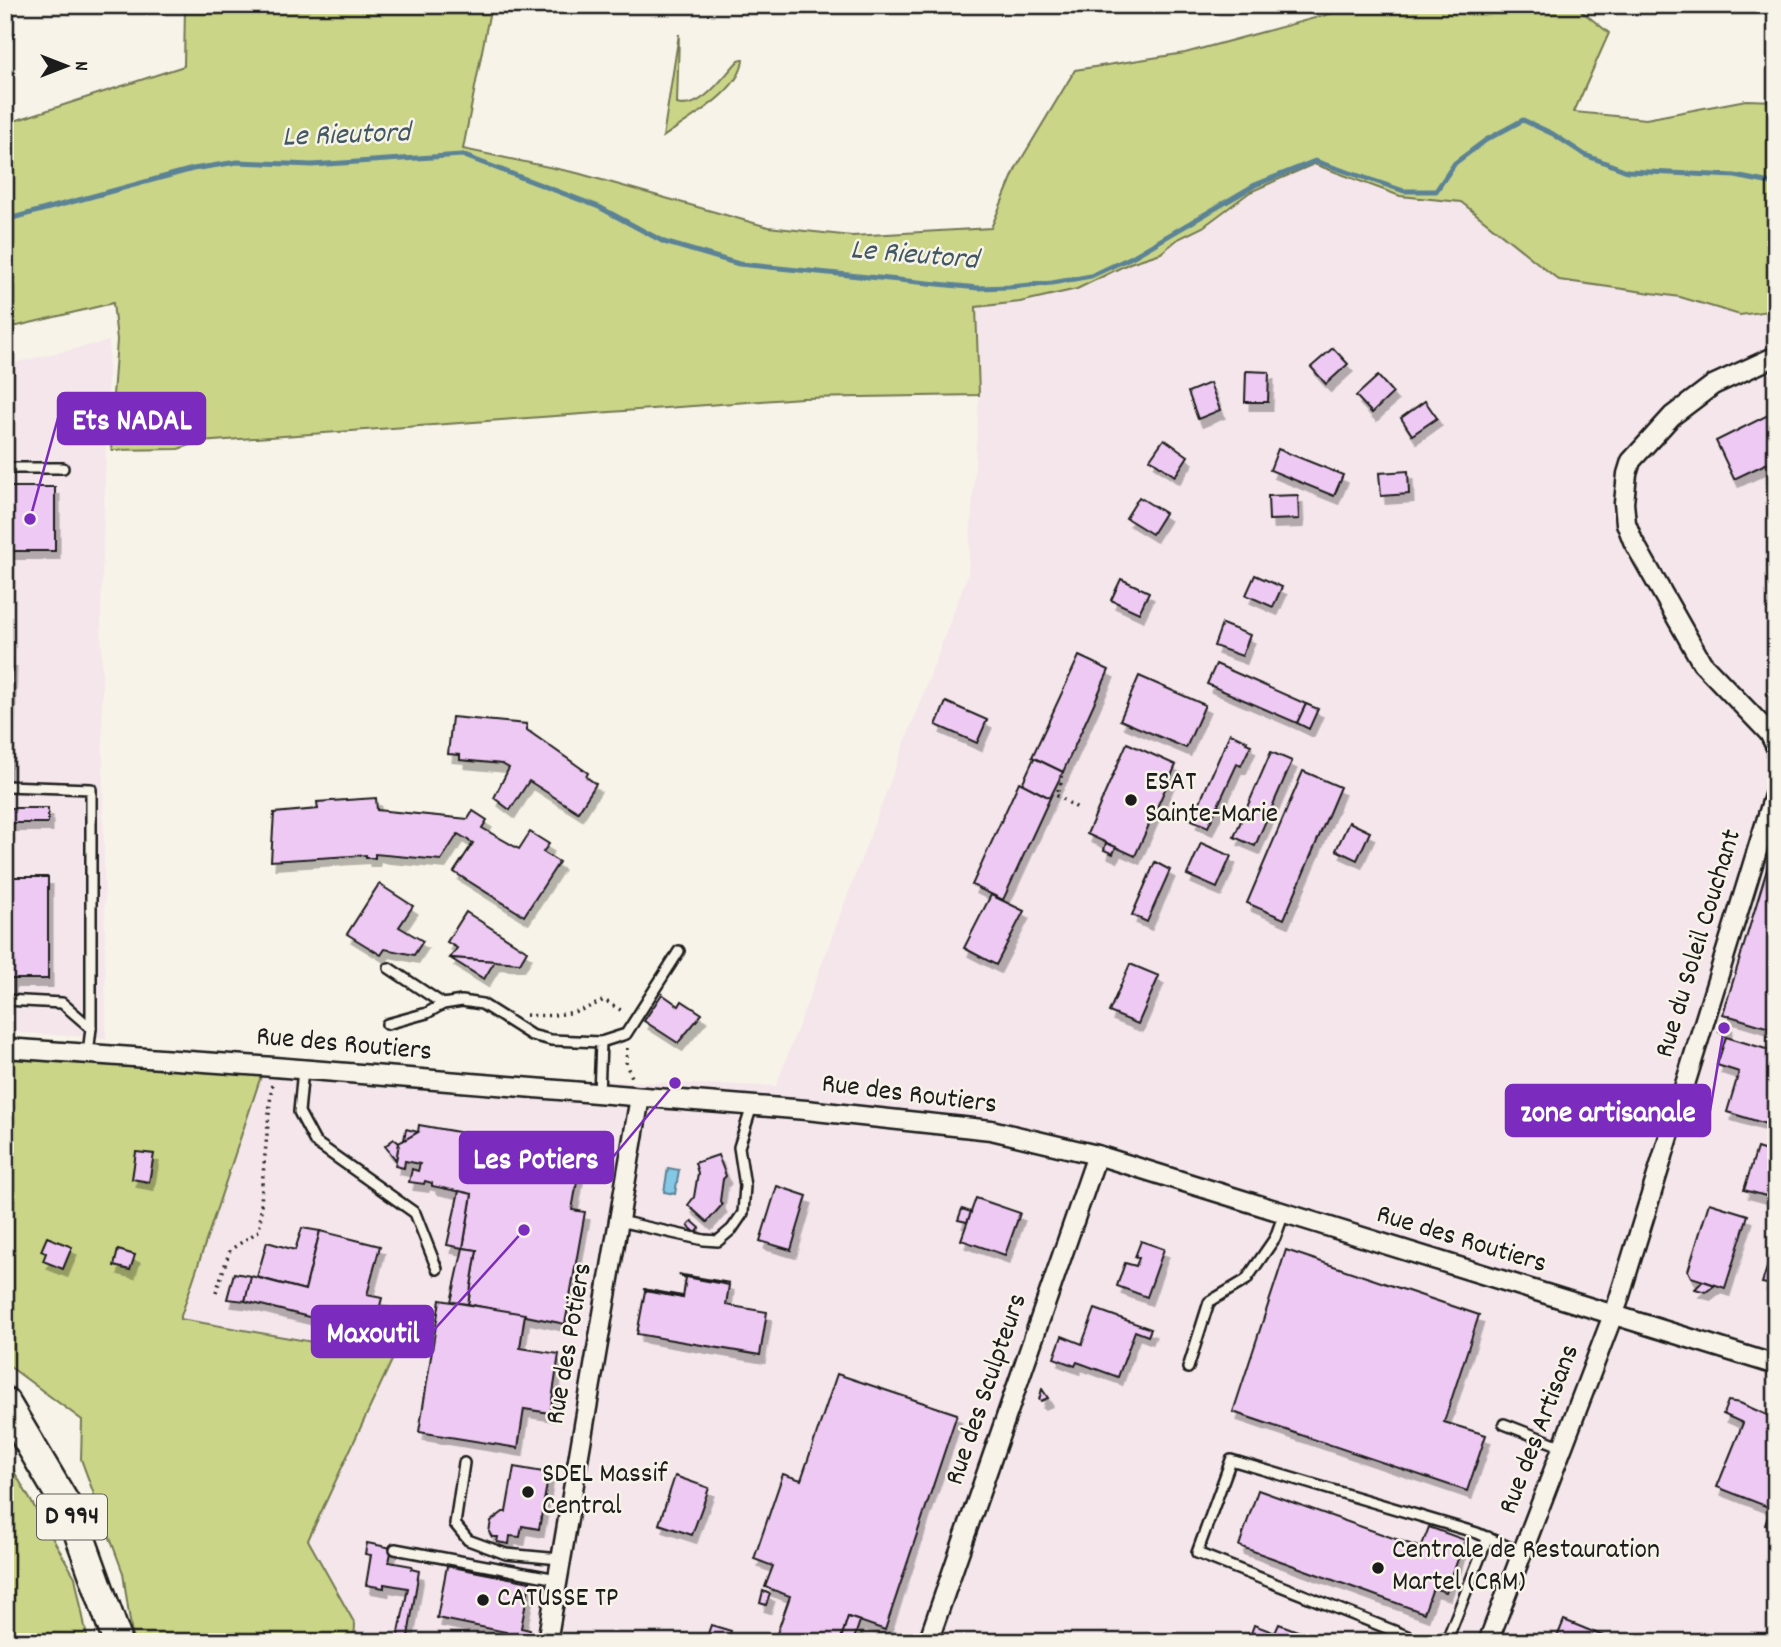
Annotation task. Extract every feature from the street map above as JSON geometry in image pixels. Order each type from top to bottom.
[{"type":"main road","name":"D 994","points":[[5,1402],[73,1517],[116,1642]]},
{"type":"street","points":[[1776,356],[1713,385],[1672,416],[1631,461],[1624,503],[1626,523],[1633,541],[1702,663],[1769,733],[1776,747]]},
{"type":"street","name":"Rue du Soleil Couchant","points":[[1613,1315],[1776,789]]},
{"type":"street","name":"Rue des Routiers","points":[[5,1048],[303,1069],[752,1106],[990,1130],[1097,1155],[1776,1365]]},
{"type":"street","name":"Rue des Potiers","points":[[547,1642],[640,1097]]},
{"type":"street","name":"Rue des Sculpteurs","points":[[928,1642],[1097,1155]]},
{"type":"street","name":"Rue des Artisans","points":[[1488,1642],[1613,1315]]},
{"type":"lane","points":[[5,468],[63,468]]},
{"type":"lane","points":[[5,786],[92,789],[92,1028],[88,1054]]},
{"type":"lane","points":[[387,1024],[427,1013],[443,1004],[461,1001],[482,1004],[531,1035],[551,1040],[601,1042],[626,1034],[679,951]]},
{"type":"lane","points":[[388,968],[443,1004]]},
{"type":"lane","points":[[5,1000],[62,1003],[92,1028]]},
{"type":"lane","points":[[599,1094],[601,1042]]},
{"type":"lane","points":[[303,1069],[299,1112],[315,1142],[415,1213],[437,1269]]},
{"type":"lane","points":[[619,1221],[718,1241],[732,1229],[743,1213],[745,1186],[739,1147],[752,1106]]},
{"type":"lane","points":[[1188,1368],[1209,1302],[1246,1280],[1275,1238],[1284,1213]]},
{"type":"lane","points":[[1504,1424],[1563,1447]]},
{"type":"lane","points":[[1422,1642],[1197,1553],[1231,1460],[1478,1533],[1522,1553]]},
{"type":"lane","points":[[464,1464],[455,1524],[468,1540],[506,1554],[560,1559]]},
{"type":"lane","points":[[1446,1642],[1488,1538]]},
{"type":"lane","points":[[396,1549],[557,1579]]},
{"type":"path","points":[[1061,776],[1062,781],[1056,795],[1079,809]]},
{"type":"path","points":[[216,1292],[230,1250],[260,1230],[274,1067]]},
{"type":"shaded area","points":[[1314,164],[1400,196],[1452,195],[1559,280],[1680,297],[1740,315],[1776,310],[1776,1642],[354,1642],[355,1624],[308,1540],[394,1357],[180,1319],[263,1070],[776,1086],[968,574],[979,401],[976,307],[1020,302],[1077,289],[1203,227],[1250,192]]},
{"type":"shaded area","points":[[109,341],[101,611],[106,1038],[5,1032],[5,365]]},
{"type":"green space","points":[[185,5],[491,5],[463,149],[577,173],[768,227],[852,236],[991,228],[1016,168],[1075,70],[1185,53],[1363,5],[1574,5],[1609,33],[1574,112],[1646,119],[1746,100],[1776,101],[1776,310],[1740,315],[1680,297],[1559,280],[1461,202],[1400,196],[1314,164],[1250,192],[1203,227],[1178,239],[1161,253],[1130,263],[1077,289],[1020,302],[976,307],[979,395],[802,398],[200,442],[178,449],[112,450],[110,437],[117,340],[113,303],[5,329],[5,124],[184,66]]},
{"type":"green space","points":[[679,34],[677,104],[686,105],[704,97],[743,59],[740,71],[723,93],[663,137]]},
{"type":"green space","points":[[5,1056],[263,1070],[180,1319],[394,1356],[308,1540],[355,1624],[354,1642],[133,1642],[123,1573],[81,1459],[82,1420],[5,1363]]},
{"type":"green space","points":[[5,1456],[75,1577],[88,1642],[5,1642]]},
{"type":"water","points":[[668,1168],[679,1170],[675,1194],[664,1192]]},
{"type":"building","points":[[1333,348],[1348,364],[1326,384],[1311,367]]},
{"type":"building","points":[[1246,371],[1269,372],[1268,402],[1245,402]]},
{"type":"building","points":[[1378,376],[1393,393],[1372,413],[1356,396]]},
{"type":"building","points":[[1210,383],[1220,410],[1198,419],[1188,392]]},
{"type":"building","points":[[1425,401],[1437,418],[1412,435],[1401,418]]},
{"type":"building","points":[[1776,411],[1776,459],[1734,479],[1716,441]]},
{"type":"building","points":[[1164,439],[1188,456],[1175,476],[1150,459]]},
{"type":"building","points":[[1278,449],[1343,475],[1334,496],[1270,470]]},
{"type":"building","points":[[1408,471],[1409,494],[1381,496],[1379,473]]},
{"type":"building","points":[[5,487],[55,487],[55,551],[5,551]]},
{"type":"building","points":[[1298,495],[1299,519],[1269,520],[1268,496]]},
{"type":"building","points":[[1139,497],[1165,513],[1152,534],[1126,518]]},
{"type":"building","points":[[1255,575],[1282,587],[1273,607],[1246,595]]},
{"type":"building","points":[[1121,579],[1149,592],[1139,613],[1111,600]]},
{"type":"building","points":[[1222,624],[1250,635],[1242,656],[1214,646]]},
{"type":"building","points":[[1079,656],[1109,670],[1063,772],[1032,757]]},
{"type":"building","points":[[5,659],[12,659],[8,775],[5,775]]},
{"type":"building","points":[[1216,664],[1306,704],[1297,723],[1207,684]]},
{"type":"building","points":[[1139,676],[1205,705],[1186,748],[1120,720]]},
{"type":"building","points":[[946,702],[987,720],[977,743],[936,725]]},
{"type":"building","points":[[1306,704],[1318,709],[1309,729],[1297,723]]},
{"type":"building","points":[[452,717],[527,724],[527,730],[588,773],[586,777],[596,784],[578,812],[529,781],[510,810],[494,798],[509,768],[502,764],[460,760],[460,755],[448,754]]},
{"type":"building","points":[[1230,733],[1251,745],[1241,766],[1237,764],[1208,827],[1192,820]]},
{"type":"building","name":"ESAT Sainte-Marie","points":[[1127,743],[1176,765],[1135,856],[1087,834]]},
{"type":"building","points":[[1271,752],[1292,761],[1255,846],[1234,837]]},
{"type":"building","points":[[1034,758],[1063,772],[1050,798],[1022,784]]},
{"type":"building","points":[[1303,771],[1340,787],[1284,919],[1247,903]]},
{"type":"building","points":[[1019,782],[1050,798],[1003,900],[972,885]]},
{"type":"building","points":[[376,798],[377,810],[468,819],[473,811],[487,820],[482,828],[519,849],[530,832],[549,844],[543,852],[559,862],[524,916],[454,872],[473,843],[458,834],[441,860],[375,854],[375,858],[366,858],[366,855],[271,861],[274,813],[318,809],[317,802]]},
{"type":"building","points":[[5,808],[48,808],[48,823],[5,823]]},
{"type":"building","points":[[1349,822],[1370,832],[1357,860],[1336,850]]},
{"type":"building","points":[[1106,843],[1116,847],[1113,854],[1104,850]]},
{"type":"building","points":[[1201,843],[1231,856],[1217,888],[1187,875]]},
{"type":"building","points":[[1772,853],[1776,854],[1776,1030],[1723,1014]]},
{"type":"building","points":[[1155,862],[1170,870],[1147,922],[1132,915]]},
{"type":"building","points":[[5,877],[48,877],[48,979],[11,979],[11,993],[5,993]]},
{"type":"building","points":[[379,884],[413,906],[399,927],[423,941],[414,955],[385,949],[381,955],[347,934]]},
{"type":"building","points":[[991,895],[1024,911],[996,965],[964,948]]},
{"type":"building","points":[[466,912],[527,951],[520,963],[450,958],[457,948],[447,942]]},
{"type":"building","points":[[450,958],[495,961],[484,979]]},
{"type":"building","points":[[1130,964],[1159,976],[1138,1024],[1109,1012]]},
{"type":"building","points":[[662,994],[679,1006],[682,1001],[702,1014],[678,1043],[644,1021]]},
{"type":"building","points":[[1722,1021],[1728,1023],[1725,1034],[1719,1032]]},
{"type":"building","points":[[1726,1037],[1776,1052],[1776,1127],[1727,1112],[1739,1072],[1717,1065]]},
{"type":"building","points":[[419,1125],[582,1154],[572,1210],[585,1212],[565,1324],[468,1304],[477,1250],[463,1248],[472,1194],[432,1186],[432,1183],[425,1181],[424,1184],[409,1182],[412,1169],[418,1171],[420,1164],[405,1161],[404,1168],[395,1166],[399,1143],[418,1132]]},
{"type":"building","points":[[406,1129],[418,1132],[404,1140]]},
{"type":"building","points":[[394,1139],[399,1143],[396,1160],[385,1146]]},
{"type":"building","points":[[1757,1148],[1776,1154],[1766,1196],[1744,1190]]},
{"type":"building","points":[[136,1152],[154,1154],[149,1182],[132,1179]]},
{"type":"building","points":[[718,1155],[726,1176],[723,1179],[720,1201],[722,1205],[707,1222],[688,1205],[694,1197],[698,1173],[695,1163]]},
{"type":"building","points":[[777,1186],[807,1196],[791,1250],[760,1241]]},
{"type":"building","points":[[459,1191],[472,1194],[463,1248],[447,1245]]},
{"type":"building","points":[[976,1198],[1020,1213],[1005,1255],[961,1240]]},
{"type":"building","points":[[1709,1203],[1748,1215],[1725,1288],[1691,1277],[1688,1271]]},
{"type":"building","points":[[962,1209],[971,1212],[967,1222],[958,1220]]},
{"type":"building","points":[[692,1221],[700,1228],[696,1233],[688,1226]]},
{"type":"building","points":[[302,1228],[320,1231],[305,1290],[257,1277],[267,1242],[295,1250]]},
{"type":"building","points":[[320,1231],[380,1246],[367,1295],[382,1298],[373,1333],[245,1301],[251,1276],[305,1290]]},
{"type":"building","points":[[47,1237],[72,1247],[63,1269],[43,1261],[46,1253],[41,1251]]},
{"type":"building","points":[[1776,1240],[1776,1286],[1762,1283]]},
{"type":"building","points":[[1141,1241],[1164,1249],[1147,1297],[1117,1286],[1125,1263],[1136,1266],[1139,1258],[1135,1257]]},
{"type":"building","points":[[463,1248],[477,1250],[468,1304],[451,1302]]},
{"type":"building","points":[[118,1250],[135,1255],[130,1270],[114,1266]]},
{"type":"building","points":[[1286,1250],[1479,1315],[1444,1422],[1486,1435],[1467,1491],[1233,1412]]},
{"type":"building","points":[[234,1273],[251,1276],[245,1301],[227,1299]]},
{"type":"building","points":[[679,1274],[683,1275],[730,1283],[683,1277]]},
{"type":"building","points":[[686,1277],[729,1285],[726,1305],[767,1312],[760,1355],[637,1334],[645,1291],[683,1298]]},
{"type":"building","points":[[1703,1281],[1715,1285],[1706,1292],[1695,1289]]},
{"type":"building","points":[[643,1289],[683,1296],[683,1298]]},
{"type":"building","points":[[440,1300],[525,1314],[520,1348],[559,1354],[550,1413],[524,1409],[518,1448],[419,1432]]},
{"type":"building","points":[[1095,1309],[1151,1329],[1148,1336],[1135,1331],[1118,1377],[1077,1362],[1075,1366],[1054,1358],[1062,1336],[1082,1344]]},
{"type":"building","points":[[837,1374],[957,1414],[885,1630],[848,1617],[840,1642],[774,1642],[790,1596],[765,1587],[773,1566],[754,1559],[783,1474],[801,1480]]},
{"type":"building","points":[[1042,1389],[1048,1398],[1041,1401],[1039,1400]]},
{"type":"building","points":[[1728,1401],[1740,1403],[1776,1419],[1776,1529],[1765,1525],[1771,1508],[1717,1487],[1743,1423],[1723,1414]]},
{"type":"building","name":"SDEL Massif Central","points":[[514,1467],[549,1473],[539,1529],[522,1526],[520,1537],[510,1536],[509,1544],[497,1542],[498,1537],[492,1537],[489,1532],[491,1521],[506,1512]]},
{"type":"building","points":[[675,1476],[709,1488],[692,1535],[659,1524]]},
{"type":"building","name":"Centrale de Restauration Martel (CRM)","points":[[1258,1490],[1421,1548],[1429,1527],[1465,1540],[1446,1592],[1433,1588],[1424,1613],[1239,1546]]},
{"type":"building","points":[[367,1543],[392,1548],[389,1562],[412,1566],[411,1569],[419,1571],[407,1642],[397,1642],[408,1588],[384,1584],[384,1588],[366,1585],[371,1555],[365,1554]]},
{"type":"building","name":"CATUSSE TP","points":[[447,1566],[530,1582],[521,1628],[530,1630],[528,1642],[504,1642],[506,1632],[437,1618]]},
{"type":"building","points":[[763,1591],[770,1594],[766,1605],[760,1603]]},
{"type":"building","points":[[1776,1598],[1776,1619],[1769,1617]]},
{"type":"building","points":[[848,1617],[860,1621],[853,1642],[840,1642]]},
{"type":"building","points":[[1564,1620],[1618,1642],[1555,1642]]},
{"type":"building","points":[[1279,1624],[1319,1639],[1318,1642],[1248,1642],[1254,1625],[1275,1633]]},
{"type":"building","points":[[711,1625],[731,1631],[727,1642],[705,1642]]},
{"type":"waterway","name":"Le Rieutord","points":[[5,220],[193,169],[237,162],[312,165],[462,155],[599,207],[664,242],[739,264],[978,288],[1052,283],[1091,276],[1132,257],[1255,185],[1315,161],[1404,191],[1436,191],[1455,163],[1486,140],[1523,120],[1553,134],[1585,155],[1627,171],[1735,176],[1776,184]]},
{"type":"place","name":"Ets NADAL","points":[[30,519]]},
{"type":"place","name":"ESAT Sainte-Marie","points":[[1131,800]]},
{"type":"place","name":"zone artisanale","points":[[1724,1028]]},
{"type":"place","name":"Les Potiers","points":[[675,1083]]},
{"type":"place","name":"Maxoutil","points":[[524,1230]]},
{"type":"place","name":"SDEL Massif Central","points":[[528,1492]]},
{"type":"place","name":"Centrale de Restauration Martel (CRM)","points":[[1378,1568]]},
{"type":"place","name":"CATUSSE TP","points":[[483,1600]]}]
